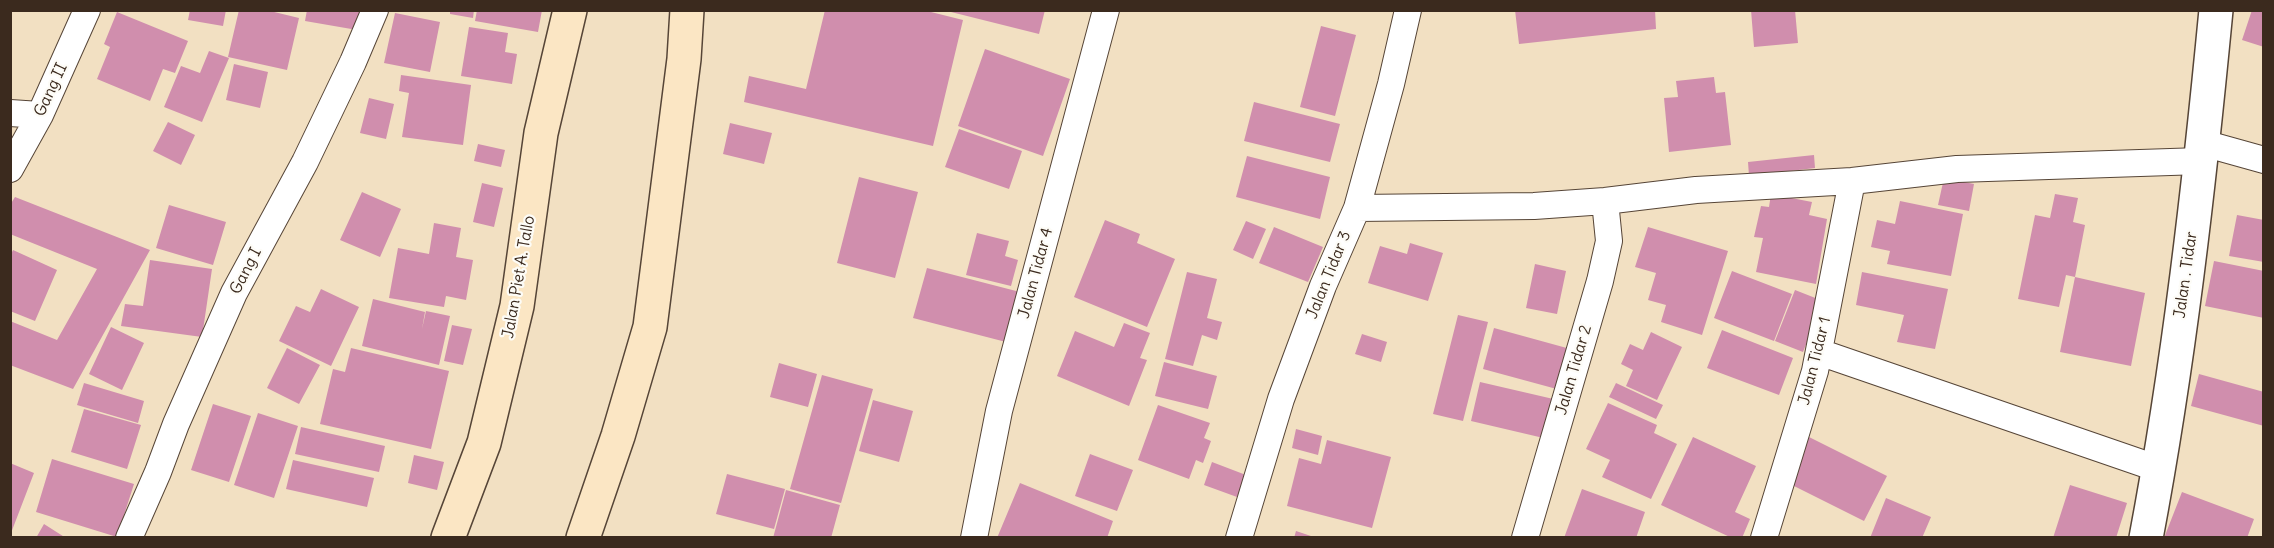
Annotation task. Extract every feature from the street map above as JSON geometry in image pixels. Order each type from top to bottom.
[{"type":"main road","name":"Jalan Piet A. Tallo","points":[[448,537],[484,442],[517,306],[541,133],[570,10]]},
{"type":"main road","points":[[583,537],[618,436],[650,327],[684,59],[687,10]]},
{"type":"street","name":"Gang II","points":[[10,169],[40,115],[87,10]]},
{"type":"street","name":"Gang I","points":[[129,537],[234,293],[305,162],[375,10]]},
{"type":"street","name":"Jalan Tidar 4","points":[[974,537],[999,411],[1106,10]]},
{"type":"street","name":"Jalan Tidar 3","points":[[1239,537],[1281,399],[1323,286],[1357,208],[1391,84],[1408,10]]},
{"type":"street","name":"Jalan . Tidar","points":[[2146,537],[2159,469],[2202,152],[2216,10]]},
{"type":"street","points":[[10,113],[40,115]]},
{"type":"street","points":[[1357,208],[1534,206],[1605,201],[1696,190],[1852,181],[1957,169],[2202,152],[2264,160]]},
{"type":"street","name":"Jalan Tidar 1","points":[[1764,537],[1815,371],[1852,181]]},
{"type":"street","name":"Jalan Tidar 2","points":[[1525,537],[1600,281],[1609,241],[1605,201]]},
{"type":"street","points":[[1819,352],[2159,469]]},
{"type":"building","points":[[190,10],[226,10],[223,26],[188,20]]},
{"type":"building","points":[[239,10],[266,10],[299,18],[287,70],[228,57]]},
{"type":"building","points":[[307,10],[367,10],[363,31],[305,21]]},
{"type":"building","points":[[450,10],[474,10],[473,18],[450,14]]},
{"type":"building","points":[[477,10],[542,10],[538,32],[475,21]]},
{"type":"building","points":[[825,10],[923,10],[963,20],[933,146],[744,102],[749,76],[806,89]]},
{"type":"building","points":[[943,10],[1045,10],[1039,34]]},
{"type":"building","points":[[1515,10],[1655,10],[1656,29],[1519,44]]},
{"type":"building","points":[[1751,10],[1795,10],[1798,43],[1754,47]]},
{"type":"building","points":[[2252,10],[2264,10],[2264,47],[2242,40]]},
{"type":"building","points":[[117,12],[188,41],[175,73],[163,69],[150,101],[97,79],[110,47],[104,44]]},
{"type":"building","points":[[395,13],[440,22],[430,72],[384,63]]},
{"type":"building","points":[[1321,26],[1356,35],[1335,116],[1300,107]]},
{"type":"building","points":[[469,27],[508,33],[505,52],[517,54],[512,84],[461,76]]},
{"type":"building","points":[[985,49],[1070,79],[1043,156],[958,126]]},
{"type":"building","points":[[209,51],[229,58],[202,122],[164,107],[181,66],[200,73]]},
{"type":"building","points":[[234,64],[268,72],[260,108],[226,100]]},
{"type":"building","points":[[401,75],[471,85],[463,145],[402,137],[409,93],[399,91]]},
{"type":"building","points":[[1714,77],[1716,93],[1725,92],[1731,145],[1669,152],[1664,98],[1678,97],[1676,81]]},
{"type":"building","points":[[369,98],[394,104],[386,139],[360,133]]},
{"type":"building","points":[[1254,102],[1340,124],[1330,162],[1244,141]]},
{"type":"building","points":[[168,122],[195,135],[181,165],[153,151]]},
{"type":"building","points":[[730,123],[772,133],[764,164],[723,154]]},
{"type":"building","points":[[959,129],[1022,151],[1009,189],[945,167]]},
{"type":"building","points":[[478,144],[505,150],[501,167],[474,161]]},
{"type":"building","points":[[1814,155],[1815,168],[1749,176],[1748,162]]},
{"type":"building","points":[[1247,156],[1330,177],[1320,219],[1236,197]]},
{"type":"building","points":[[859,177],[918,192],[895,278],[837,263]]},
{"type":"building","points":[[1944,178],[1974,184],[1969,211],[1938,205]]},
{"type":"building","points":[[482,183],[503,188],[494,227],[473,222]]},
{"type":"building","points":[[362,192],[401,209],[380,257],[340,240]]},
{"type":"building","points":[[1771,194],[1812,202],[1809,215],[1827,219],[1816,284],[1756,272],[1763,238],[1754,237],[1761,206],[1769,207]]},
{"type":"building","points":[[2055,194],[2078,198],[2073,222],[2085,225],[2075,277],[2066,275],[2059,307],[2018,299],[2035,215],[2050,218]]},
{"type":"building","points":[[15,197],[150,250],[73,389],[10,365],[10,321],[57,340],[97,269],[10,234],[10,205]]},
{"type":"building","points":[[1900,201],[1963,214],[1951,276],[1887,264],[1890,251],[1871,247],[1877,220],[1895,224]]},
{"type":"building","points":[[169,205],[226,222],[213,265],[156,248]]},
{"type":"building","points":[[2237,215],[2264,220],[2264,262],[2229,256]]},
{"type":"building","points":[[1105,220],[1140,234],[1137,243],[1175,259],[1147,327],[1074,297]]},
{"type":"building","points":[[1246,221],[1266,229],[1253,259],[1233,250]]},
{"type":"building","points":[[434,223],[461,228],[456,257],[473,260],[466,300],[446,296],[444,307],[389,298],[398,248],[429,254]]},
{"type":"building","points":[[1274,227],[1323,247],[1308,282],[1259,263]]},
{"type":"building","points":[[1648,227],[1728,251],[1702,335],[1661,322],[1666,305],[1648,300],[1656,273],[1635,267]]},
{"type":"building","points":[[977,233],[1009,241],[1005,256],[1018,260],[1011,286],[966,275]]},
{"type":"building","points":[[1410,243],[1443,253],[1428,301],[1368,283],[1380,246],[1407,254]]},
{"type":"building","points":[[13,250],[57,270],[35,321],[10,311],[10,256]]},
{"type":"building","points":[[150,260],[212,269],[202,337],[121,326],[125,304],[143,306]]},
{"type":"building","points":[[2214,261],[2264,271],[2264,318],[2205,306]]},
{"type":"building","points":[[1535,264],[1566,271],[1557,314],[1526,308]]},
{"type":"building","points":[[927,268],[1020,292],[1006,342],[913,318]]},
{"type":"building","points":[[1732,271],[1792,294],[1774,341],[1714,318]]},
{"type":"building","points":[[1187,272],[1217,279],[1207,318],[1222,322],[1217,340],[1202,335],[1193,366],[1165,359]]},
{"type":"building","points":[[1862,272],[1948,289],[1935,349],[1897,342],[1904,315],[1856,305]]},
{"type":"building","points":[[2075,277],[2145,293],[2131,366],[2060,352]]},
{"type":"building","points":[[321,289],[359,307],[331,366],[279,341],[296,306],[310,312]]},
{"type":"building","points":[[1795,290],[1823,301],[1803,352],[1775,341]]},
{"type":"building","points":[[373,299],[425,312],[422,329],[426,311],[450,316],[439,365],[362,346]]},
{"type":"building","points":[[1458,315],[1488,322],[1463,421],[1433,414]]},
{"type":"building","points":[[1124,323],[1150,333],[1140,358],[1147,360],[1129,406],[1057,376],[1075,331],[1114,347]]},
{"type":"building","points":[[452,325],[472,329],[463,365],[444,361]]},
{"type":"building","points":[[111,327],[144,343],[122,390],[89,374]]},
{"type":"building","points":[[1494,328],[1574,350],[1564,391],[1483,369]]},
{"type":"building","points":[[1722,330],[1793,358],[1779,395],[1707,368]]},
{"type":"building","points":[[1651,332],[1682,347],[1657,400],[1626,386],[1633,370],[1621,364],[1630,344],[1643,350]]},
{"type":"building","points":[[1362,334],[1387,342],[1381,362],[1355,354]]},
{"type":"building","points":[[287,348],[320,365],[299,404],[267,388]]},
{"type":"building","points":[[351,348],[449,371],[431,449],[320,424],[333,369],[345,372]]},
{"type":"building","points":[[1164,362],[1217,376],[1208,409],[1155,396]]},
{"type":"building","points":[[779,363],[817,374],[808,407],[770,397]]},
{"type":"building","points":[[2199,374],[2264,392],[2264,426],[2191,406]]},
{"type":"building","points":[[822,375],[873,389],[841,503],[790,489]]},
{"type":"building","points":[[1480,382],[1562,401],[1552,440],[1471,421]]},
{"type":"building","points":[[84,383],[144,401],[138,423],[77,405]]},
{"type":"building","points":[[1616,383],[1663,405],[1656,419],[1609,397]]},
{"type":"building","points":[[873,400],[913,411],[899,462],[859,451]]},
{"type":"building","points":[[1608,403],[1657,425],[1654,433],[1677,444],[1651,499],[1602,477],[1610,460],[1586,449]]},
{"type":"building","points":[[213,404],[251,416],[229,482],[191,470]]},
{"type":"building","points":[[1158,405],[1210,423],[1204,438],[1211,441],[1203,463],[1196,460],[1189,479],[1138,460]]},
{"type":"building","points":[[84,409],[141,425],[127,469],[71,452]]},
{"type":"building","points":[[258,413],[298,426],[274,498],[234,485]]},
{"type":"building","points":[[301,427],[385,446],[379,472],[295,454]]},
{"type":"building","points":[[1296,429],[1322,436],[1318,455],[1292,448]]},
{"type":"building","points":[[1693,437],[1756,466],[1735,512],[1750,519],[1742,538],[1732,538],[1661,505]]},
{"type":"building","points":[[1809,437],[1887,476],[1864,521],[1786,482]]},
{"type":"building","points":[[1327,440],[1391,457],[1372,528],[1287,506],[1299,458],[1321,464]]},
{"type":"building","points":[[1090,454],[1133,470],[1117,511],[1075,496]]},
{"type":"building","points":[[414,455],[444,462],[437,490],[408,483]]},
{"type":"building","points":[[52,459],[134,484],[117,537],[36,512]]},
{"type":"building","points":[[293,460],[374,478],[367,507],[286,489]]},
{"type":"building","points":[[1212,462],[1246,475],[1237,497],[1204,485]]},
{"type":"building","points":[[10,463],[34,473],[11,533],[10,533]]},
{"type":"building","points":[[727,474],[785,489],[774,529],[716,514]]},
{"type":"building","points":[[1020,483],[1113,521],[1107,538],[997,538]]},
{"type":"building","points":[[2070,485],[2127,503],[2116,538],[2053,538]]},
{"type":"building","points":[[1582,489],[1645,512],[1636,538],[1564,538]]},
{"type":"building","points":[[786,490],[840,505],[831,538],[773,538]]},
{"type":"building","points":[[2182,492],[2254,519],[2247,538],[2164,538]]},
{"type":"building","points":[[1886,498],[1931,517],[1922,538],[1870,538]]},
{"type":"building","points":[[44,524],[66,538],[36,538]]},
{"type":"building","points":[[1296,531],[1314,537],[1314,538],[1294,538]]}]
